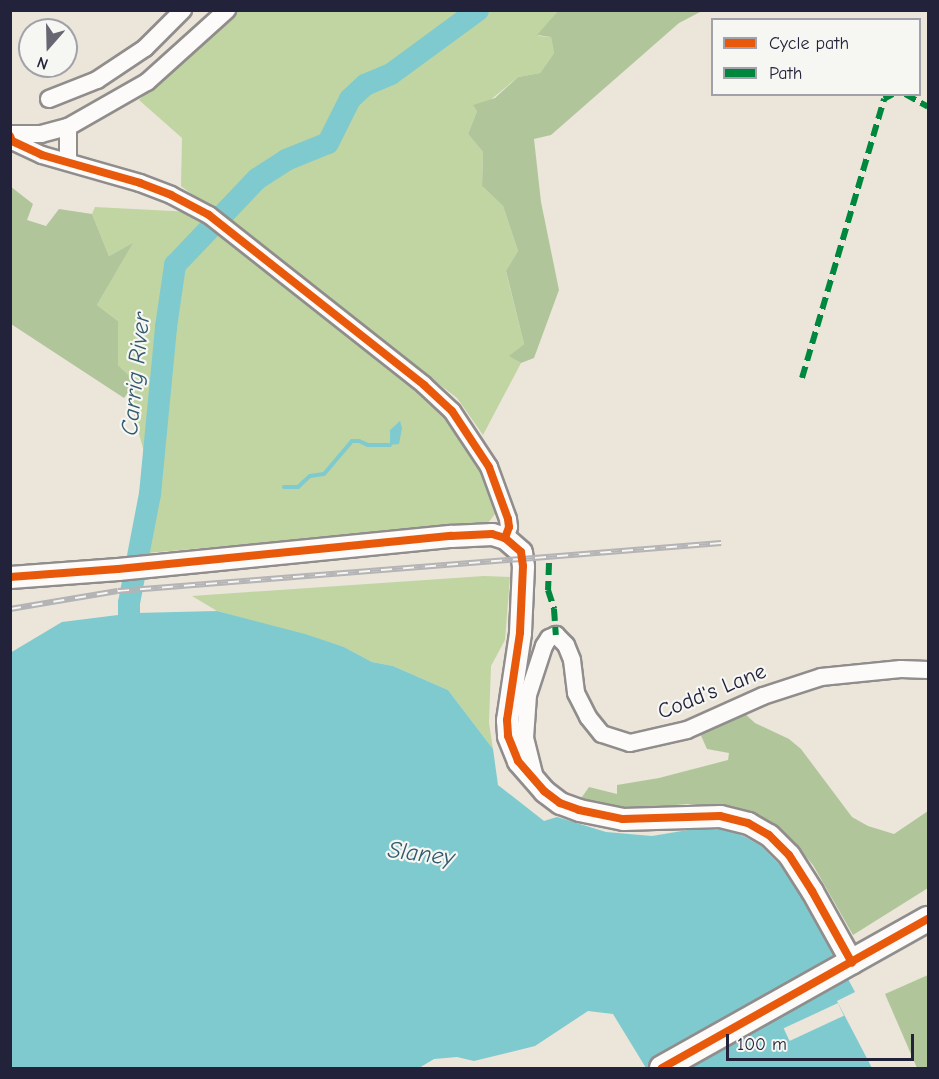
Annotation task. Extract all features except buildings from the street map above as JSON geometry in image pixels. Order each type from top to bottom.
[{"type":"highway","points":[[662,1068],[928,919]]},
{"type":"main road","points":[[10,577],[118,570],[451,536],[492,534],[505,538],[521,552],[523,566],[520,633],[507,704],[508,736],[518,761],[536,782],[560,803],[600,816],[623,819],[720,816],[748,823],[762,831],[789,855],[812,891],[847,966]]},
{"type":"street","points":[[49,99],[106,74],[145,48],[183,10]]},
{"type":"street","points":[[227,10],[147,82],[68,127],[41,134],[10,135],[12,141],[42,155],[140,183],[171,195],[209,215],[289,277],[452,411],[478,448],[498,489],[509,527],[505,538]]},
{"type":"street","points":[[68,127],[68,162]]},
{"type":"street","name":"Codd's Lane","points":[[536,782],[525,738],[528,695],[544,646],[549,638],[556,635],[566,645],[572,660],[576,693],[588,717],[602,734],[630,743],[687,730],[763,696],[821,677],[901,669],[928,670]]},
{"type":"green space","points":[[235,11],[558,11],[538,36],[551,37],[554,53],[540,73],[518,77],[477,111],[468,134],[483,152],[482,186],[503,206],[518,251],[506,272],[524,344],[510,356],[521,363],[483,435],[457,398],[181,186],[182,138],[139,100]]},
{"type":"green space","points":[[558,11],[702,11],[679,23],[551,135],[534,139],[541,202],[559,290],[534,358],[521,363],[509,356],[524,344],[506,271],[518,251],[503,206],[482,186],[483,152],[468,134],[477,111],[473,105],[495,98],[518,77],[540,73],[554,53],[551,37],[537,35]]},
{"type":"green space","points":[[10,186],[33,204],[27,220],[46,226],[59,209],[92,214],[109,256],[133,243],[97,305],[118,321],[118,365],[136,382],[124,398],[11,324]]},
{"type":"green space","points":[[95,207],[192,212],[423,392],[451,419],[475,461],[498,510],[488,523],[147,553],[158,467],[144,452],[128,393],[136,382],[118,365],[118,321],[97,305],[132,244],[109,256],[92,214]]},
{"type":"green space","points":[[484,576],[510,577],[505,640],[491,666],[489,723],[493,749],[448,690],[393,666],[372,662],[344,647],[217,611],[192,596]]},
{"type":"green space","points":[[743,712],[755,723],[789,739],[801,749],[852,817],[868,826],[894,834],[928,811],[928,888],[853,935],[813,865],[794,843],[771,823],[736,807],[688,804],[628,809],[573,798],[582,797],[589,787],[617,794],[617,785],[659,778],[728,760],[729,753],[707,749],[699,731]]},
{"type":"green space","points":[[928,975],[928,1068],[917,1068],[885,994]]},
{"type":"water","points":[[400,421],[402,428],[399,444],[390,445],[390,430]]},
{"type":"water","name":"Slaney","points":[[129,603],[136,613],[217,611],[305,634],[344,647],[372,662],[393,666],[448,690],[493,749],[498,785],[544,821],[557,817],[606,832],[652,836],[688,830],[730,829],[760,845],[794,879],[855,992],[837,1001],[872,1068],[646,1068],[613,1014],[588,1011],[535,1046],[474,1061],[457,1057],[434,1059],[419,1068],[11,1068],[10,653],[62,622],[118,615]]},
{"type":"pier","points":[[838,1003],[844,1016],[790,1041],[784,1028]]},
{"type":"waterway","name":"Carrig River","points":[[129,632],[129,603],[150,494],[166,327],[175,265],[257,179],[286,160],[328,143],[350,99],[365,85],[391,74],[478,10]]},
{"type":"waterway","points":[[284,487],[298,487],[310,476],[324,474],[352,441],[368,445],[390,445]]},
{"type":"railway","points":[[10,609],[118,591],[721,543]]},
{"type":"marked path","points":[[802,378],[884,99],[889,96]]},
{"type":"marked path","points":[[909,96],[928,107]]},
{"type":"marked path","points":[[549,563],[548,590],[554,609],[556,635]]},
{"type":"cycle path","points":[[10,136],[12,141],[42,155],[140,183],[171,195],[209,215],[424,385],[452,411],[489,467],[508,519],[509,527],[505,538]]},
{"type":"cycle path","points":[[10,577],[118,569],[451,536],[492,534],[505,538],[521,552],[523,566],[520,633],[507,720],[508,736],[518,761],[544,791],[560,803],[579,810],[623,819],[720,816],[748,823],[769,835],[789,855],[852,963]]},
{"type":"cycle path","points":[[662,1068],[928,919]]}]
